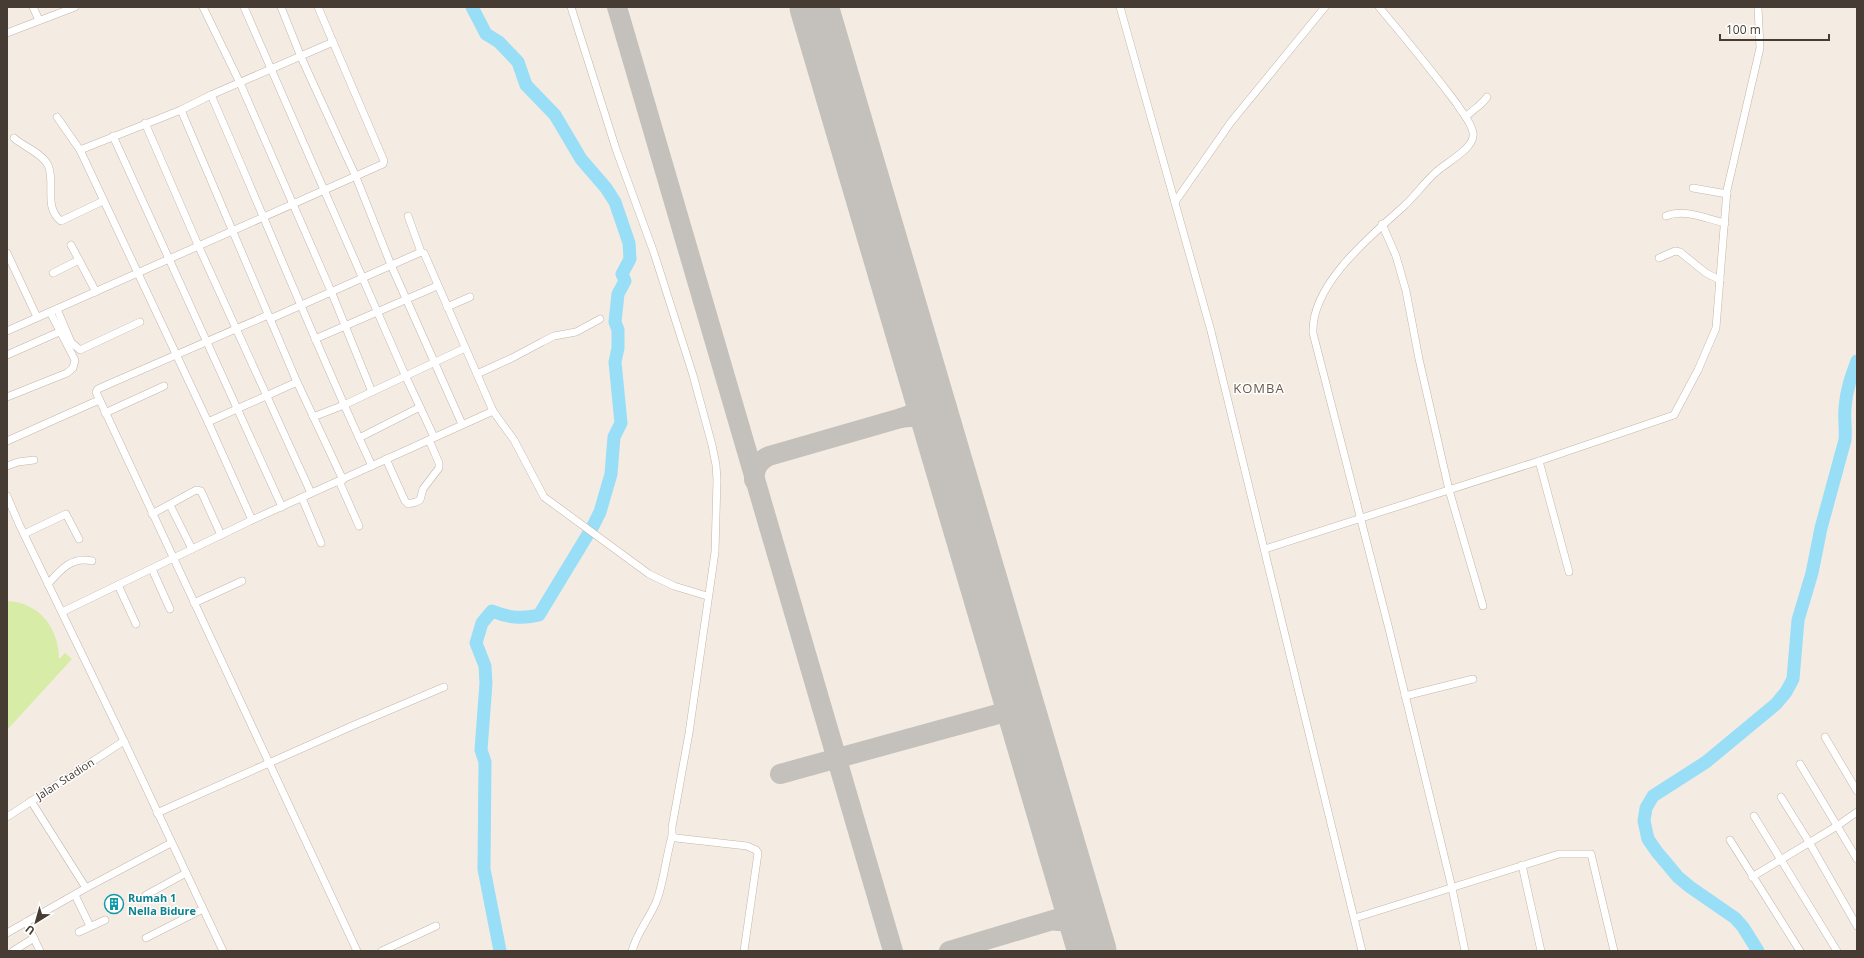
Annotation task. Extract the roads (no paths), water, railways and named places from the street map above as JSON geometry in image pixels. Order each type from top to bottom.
[{"type":"street","points":[[33,7],[39,20]]},
{"type":"street","points":[[7,33],[75,7]]},
{"type":"street","points":[[203,7],[240,83],[331,291],[372,392]]},
{"type":"street","points":[[244,7],[270,70],[420,407],[432,438],[439,468],[423,489],[420,500],[408,504],[405,501],[386,459]]},
{"type":"street","points":[[281,7],[301,57],[356,177],[391,265],[462,424]]},
{"type":"street","points":[[7,331],[383,164],[384,162],[318,7]]},
{"type":"street","points":[[571,7],[616,149],[654,253],[712,445],[717,480],[714,552],[707,596],[703,639],[681,782],[672,827],[672,836],[657,900],[637,936],[632,951]]},
{"type":"street","points":[[1120,7],[1212,331],[1362,951]]},
{"type":"street","points":[[1176,202],[1231,122],[1325,7]]},
{"type":"street","points":[[1379,7],[1444,87],[1466,117],[1473,130],[1474,136],[1472,143],[1434,174],[1404,206],[1382,224],[1352,253],[1324,293],[1316,308],[1313,322],[1315,345],[1361,518],[1452,888],[1465,951]]},
{"type":"street","points":[[1265,549],[1674,416],[1698,370],[1716,328],[1727,194],[1760,48],[1758,7]]},
{"type":"street","points":[[80,150],[181,110],[211,95],[334,42]]},
{"type":"street","points":[[211,95],[264,216],[315,339],[372,466]]},
{"type":"street","points":[[1466,117],[1473,109],[1478,108],[1487,98]]},
{"type":"street","points":[[181,110],[297,382],[341,480],[358,526]]},
{"type":"street","points":[[57,117],[80,150],[103,202],[177,354],[252,520]]},
{"type":"street","points":[[146,123],[198,245],[312,494]]},
{"type":"street","points":[[113,136],[282,507]]},
{"type":"street","points":[[14,138],[42,158],[48,165],[52,206],[61,221],[64,222],[103,202]]},
{"type":"street","points":[[1693,188],[1727,194]]},
{"type":"street","points":[[1666,216],[1675,213],[1685,213],[1725,223]]},
{"type":"street","points":[[408,216],[421,252],[424,253],[446,307],[493,411],[514,440],[544,497],[649,574],[674,586],[707,596]]},
{"type":"street","points":[[1382,224],[1396,256],[1406,291],[1419,360],[1449,490],[1483,606]]},
{"type":"street","points":[[71,245],[96,292]]},
{"type":"street","points":[[1659,258],[1675,251],[1680,252],[1706,274],[1720,280]]},
{"type":"street","points":[[357,951],[96,392],[98,389],[177,354],[269,317],[421,252]]},
{"type":"street","points":[[7,253],[37,317]]},
{"type":"street","points":[[53,273],[79,260]]},
{"type":"street","points":[[315,339],[406,298],[437,286]]},
{"type":"street","points":[[446,307],[470,297]]},
{"type":"street","points":[[57,309],[71,342],[80,350],[140,322]]},
{"type":"street","points":[[7,397],[72,370],[75,360],[59,332],[50,312]]},
{"type":"street","points":[[477,374],[517,356],[554,336],[576,332],[600,319]]},
{"type":"street","points":[[7,355],[59,332]]},
{"type":"street","points":[[313,417],[344,405],[465,348]]},
{"type":"street","points":[[208,422],[297,382]]},
{"type":"street","points":[[105,413],[164,386]]},
{"type":"street","points":[[7,441],[99,400]]},
{"type":"street","points":[[359,438],[420,407]]},
{"type":"street","points":[[62,612],[252,520],[493,411]]},
{"type":"street","points":[[7,466],[18,462],[34,460]]},
{"type":"street","points":[[1539,461],[1569,572]]},
{"type":"street","points":[[152,514],[196,490],[201,491],[222,535]]},
{"type":"street","points":[[7,496],[223,951]]},
{"type":"street","points":[[302,498],[320,543]]},
{"type":"street","points":[[170,504],[192,549]]},
{"type":"street","points":[[24,534],[66,514],[79,539]]},
{"type":"street","points":[[48,584],[59,571],[75,561],[84,559],[92,561]]},
{"type":"street","points":[[152,569],[170,609]]},
{"type":"street","points":[[194,603],[242,581]]},
{"type":"street","points":[[118,585],[136,624]]},
{"type":"street","points":[[1405,696],[1472,679]]},
{"type":"street","points":[[157,812],[444,687]]},
{"type":"street","points":[[1825,737],[1857,791]]},
{"type":"street","name":"Jalan Stadion","points":[[7,818],[124,741]]},
{"type":"street","points":[[1800,764],[1857,860]]},
{"type":"street","points":[[1781,796],[1857,926]]},
{"type":"street","points":[[31,801],[86,888]]},
{"type":"street","points":[[1752,877],[1837,826],[1857,812]]},
{"type":"street","points":[[1754,816],[1837,951]]},
{"type":"street","points":[[672,836],[676,838],[747,846],[756,850],[758,853],[744,951]]},
{"type":"street","points":[[1730,840],[1800,951]]},
{"type":"street","points":[[7,933],[75,894],[171,843]]},
{"type":"street","points":[[1355,918],[1558,854],[1591,854],[1614,951]]},
{"type":"street","points":[[1522,865],[1541,951]]},
{"type":"street","points":[[146,895],[186,873]]},
{"type":"street","points":[[75,894],[90,926]]},
{"type":"street","points":[[146,938],[203,909]]},
{"type":"street","points":[[79,932],[105,920]]},
{"type":"street","points":[[26,922],[40,951]]},
{"type":"street","points":[[382,951],[436,926]]},
{"type":"street","points":[[13,951],[34,938]]},
{"type":"waterway","points":[[472,7],[486,34],[499,42],[518,62],[526,85],[555,115],[581,159],[606,188],[615,202],[629,243],[630,259],[622,274],[625,281],[618,294],[615,322],[618,330],[618,348],[615,362],[621,423],[614,437],[611,474],[600,512],[539,615],[516,617],[492,611],[482,623],[476,643],[485,666],[486,683],[481,750],[485,762],[484,869],[500,951]]},
{"type":"waterway","points":[[1758,951],[1743,927],[1735,918],[1678,877],[1657,852],[1648,839],[1644,821],[1646,808],[1653,796],[1706,762],[1776,704],[1786,692],[1793,679],[1798,620],[1812,573],[1821,528],[1845,440],[1846,396],[1857,361]]},
{"type":"place","name":"Rumah 1 Nella Bidure","points":[[114,904]]},
{"type":"district","name":"KOMBA","points":[[1259,388]]}]
